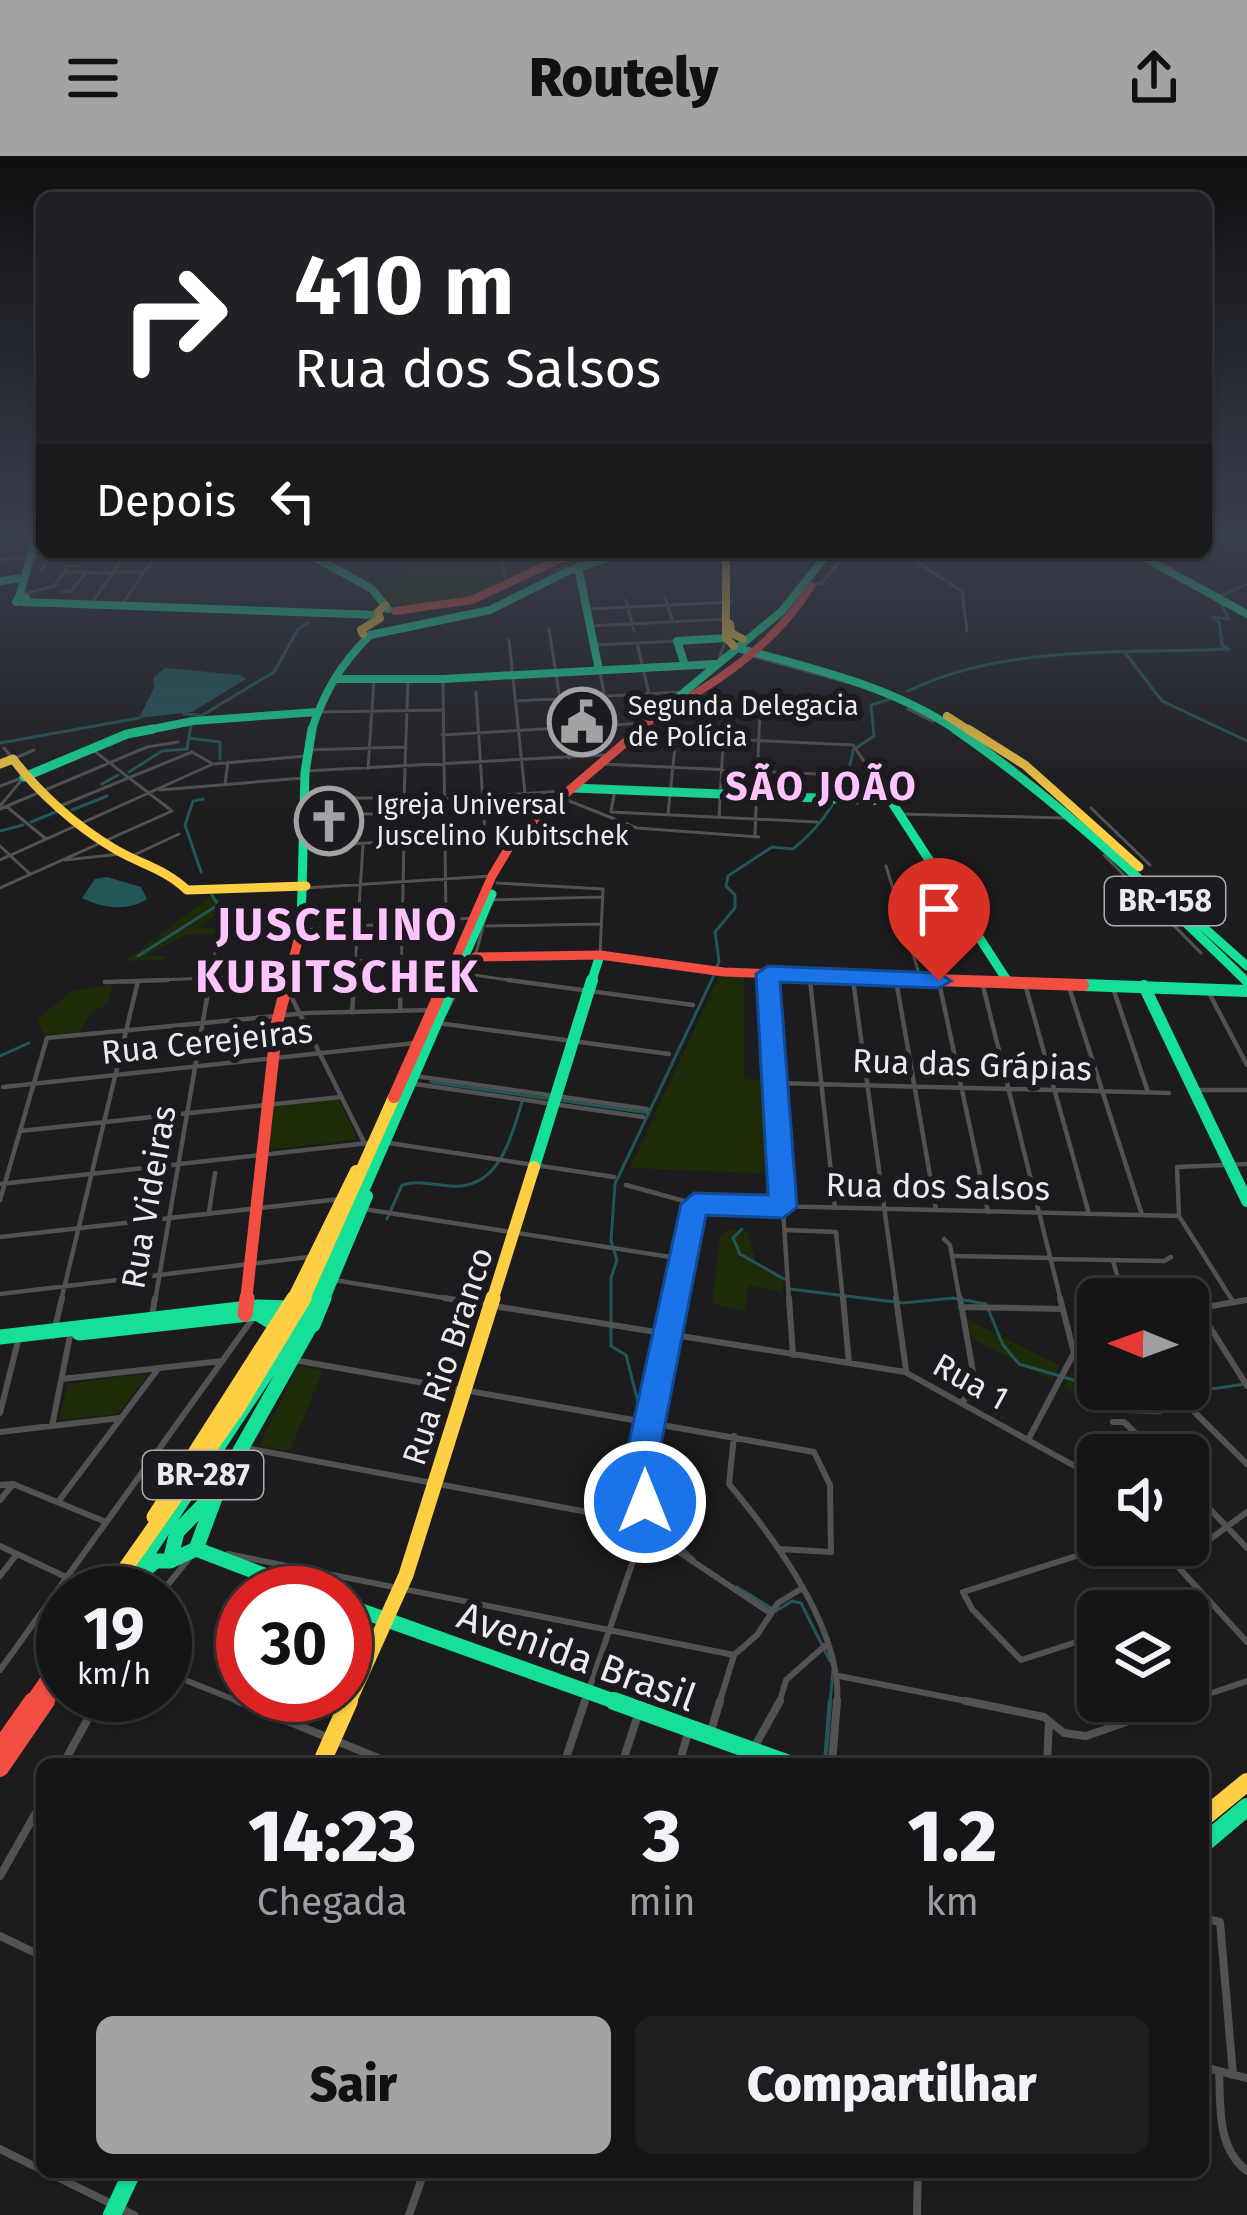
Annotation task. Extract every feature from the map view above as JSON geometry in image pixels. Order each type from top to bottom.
[{"type":"main road","points":[[251,1311],[250,1264],[272,1058],[278,1016],[302,930],[305,764],[317,712],[373,629]]},
{"type":"main road","points":[[591,629],[599,670]]},
{"type":"main road","points":[[731,629],[746,645]]},
{"type":"main road","points":[[734,629],[746,645]]},
{"type":"main road","points":[[685,665],[677,640],[746,645],[763,629]]},
{"type":"main road","name":"BR-287","points":[[675,701],[717,662],[746,645]]},
{"type":"main road","name":"BR-287","points":[[127,1566],[286,1353],[310,1332],[364,1209],[374,1143],[430,1010],[479,922],[494,879],[519,833],[746,645]]},
{"type":"main road","name":"BR-158","points":[[746,645],[913,704],[1011,760],[1073,821],[1247,966]]},
{"type":"main road","name":"BR-158","points":[[746,645],[911,699],[1096,816],[1132,853],[1134,872],[1159,903],[1247,986]]},
{"type":"main road","points":[[336,679],[442,679],[717,662]]},
{"type":"main road","points":[[24,776],[127,734],[193,721],[317,712]]},
{"type":"main road","points":[[6,757],[104,840],[128,855],[166,867],[192,891],[306,887]]},
{"type":"main road","points":[[566,792],[891,801],[1009,983]]},
{"type":"main road","name":"BR-287","points":[[374,1143],[436,1026],[494,879],[525,833],[566,792]]},
{"type":"main road","points":[[1073,821],[1096,816]]},
{"type":"main road","points":[[475,958],[600,955],[768,974],[1247,986]]},
{"type":"main road","name":"Rua Rio Branco","points":[[324,1758],[400,1591],[600,955]]},
{"type":"main road","points":[[1144,986],[1247,1201]]},
{"type":"main road","name":"BR-287","points":[[140,1566],[286,1353],[315,1258],[340,1199],[370,1163]]},
{"type":"main road","name":"BR-287","points":[[147,1537],[169,1488],[277,1326],[300,1307],[370,1163]]},
{"type":"main road","points":[[0,1339],[300,1307],[310,1332]]},
{"type":"main road","points":[[147,1566],[170,1561],[195,1547],[286,1353],[277,1326],[251,1311]]},
{"type":"main road","points":[[170,1561],[168,1542],[218,1490]]},
{"type":"main road","points":[[183,1529],[195,1547],[236,1566]]},
{"type":"main road","name":"Avenida Brasil","points":[[372,1615],[767,1758]]},
{"type":"main road","points":[[0,1748],[36,1697]]},
{"type":"main road","points":[[0,1768],[36,1715]]},
{"type":"main road","points":[[1209,1813],[1247,1783]]},
{"type":"main road","points":[[1209,1839],[1247,1807]]},
{"type":"main road","points":[[114,2210],[129,2178]]},
{"type":"street","points":[[549,629],[569,758]]},
{"type":"street","points":[[509,640],[525,794]]},
{"type":"street","points":[[594,645],[677,640]]},
{"type":"street","points":[[637,643],[649,694]]},
{"type":"street","points":[[599,670],[610,725]]},
{"type":"street","points":[[368,769],[374,679]]},
{"type":"street","points":[[304,798],[404,798],[408,679]]},
{"type":"street","points":[[442,679],[446,920]]},
{"type":"street","points":[[476,692],[485,835]]},
{"type":"street","points":[[515,701],[649,694],[725,707],[850,710]]},
{"type":"street","points":[[719,817],[725,707]]},
{"type":"street","points":[[444,799],[566,792],[637,827],[757,836],[760,708]]},
{"type":"street","points":[[317,712],[442,710]]},
{"type":"street","points":[[442,735],[610,725],[676,736],[853,746],[891,801]]},
{"type":"street","points":[[668,815],[676,736]]},
{"type":"street","points":[[2,807],[152,745],[178,742]]},
{"type":"street","points":[[154,792],[225,784],[370,748],[406,747]]},
{"type":"street","points":[[0,888],[172,811],[154,792],[91,748]]},
{"type":"street","points":[[6,757],[34,751]]},
{"type":"street","points":[[60,806],[191,752],[213,764]]},
{"type":"street","points":[[0,860],[213,764],[228,762],[368,769],[569,758],[840,775]]},
{"type":"street","points":[[225,784],[228,762]]},
{"type":"street","points":[[0,786],[24,776]]},
{"type":"street","points":[[2,807],[24,776]]},
{"type":"street","points":[[611,829],[615,790]]},
{"type":"street","points":[[2,807],[46,839]]},
{"type":"street","points":[[304,814],[421,814]]},
{"type":"street","points":[[899,814],[1073,821]]},
{"type":"street","points":[[612,816],[817,822]]},
{"type":"street","points":[[306,847],[519,833]]},
{"type":"street","points":[[60,860],[128,855],[178,834]]},
{"type":"street","points":[[400,1010],[404,840]]},
{"type":"street","points":[[352,1013],[363,843]]},
{"type":"street","points":[[0,846],[30,874]]},
{"type":"street","points":[[1104,855],[1134,872]]},
{"type":"street","points":[[886,866],[922,980]]},
{"type":"street","points":[[306,887],[494,879],[603,889],[600,955]]},
{"type":"street","points":[[602,897],[487,904],[479,922],[475,958],[436,1026],[669,1054]]},
{"type":"street","points":[[1159,903],[1201,953]]},
{"type":"street","points":[[302,930],[446,920],[601,924]]},
{"type":"street","name":"Rua Videiras","points":[[151,1322],[218,936]]},
{"type":"street","points":[[106,982],[291,975],[356,961],[445,958]]},
{"type":"street","points":[[467,974],[693,1005]]},
{"type":"street","points":[[768,974],[793,1354]]},
{"type":"street","points":[[291,975],[298,1014],[340,1096],[374,1143]]},
{"type":"street","points":[[809,975],[835,1208]]},
{"type":"street","points":[[853,977],[905,1372]]},
{"type":"street","points":[[896,979],[936,1210]]},
{"type":"street","points":[[54,1333],[138,981]]},
{"type":"street","points":[[939,981],[988,1211]]},
{"type":"street","points":[[982,982],[1074,1353],[1028,1440]]},
{"type":"street","points":[[1025,984],[1089,1214]]},
{"type":"street","points":[[1068,985],[1142,1215]]},
{"type":"street","points":[[1112,986],[1148,1093]]},
{"type":"street","points":[[1206,987],[1247,1065]]},
{"type":"street","points":[[0,1200],[47,1038],[298,1014],[430,1010]]},
{"type":"street","name":"Rua Cerejeiras","points":[[3,1087],[417,1043]]},
{"type":"street","points":[[410,1079],[645,1113]]},
{"type":"street","name":"Rua das Grápias","points":[[775,1083],[1169,1093]]},
{"type":"street","points":[[1195,1090],[1247,1090]]},
{"type":"street","points":[[20,1131],[340,1096]]},
{"type":"street","points":[[3,1184],[374,1143],[614,1177]]},
{"type":"street","points":[[1232,1300],[1180,1216],[1177,1167],[1247,1165]]},
{"type":"street","points":[[209,1212],[215,1173]]},
{"type":"street","name":"Rua dos Salsos","points":[[626,1185],[694,1204],[1180,1216]]},
{"type":"street","points":[[0,1238],[340,1199]]},
{"type":"street","points":[[694,1204],[639,1470],[646,1523],[649,1532],[770,1613]]},
{"type":"street","points":[[364,1209],[683,1259]]},
{"type":"street","points":[[785,1229],[836,1232],[849,1363]]},
{"type":"street","points":[[944,1239],[952,1256],[975,1383],[962,1402]]},
{"type":"street","points":[[952,1256],[1113,1261],[1171,1257]]},
{"type":"street","points":[[0,1294],[315,1258]]},
{"type":"street","points":[[1113,1261],[1118,1278]]},
{"type":"street","name":"Rua 1","points":[[334,1280],[905,1372],[1077,1467]]},
{"type":"street","points":[[1209,1305],[1247,1300]]},
{"type":"street","points":[[961,1306],[1064,1310]]},
{"type":"street","points":[[75,1566],[222,1361],[251,1311]]},
{"type":"street","points":[[1209,1325],[1247,1386]]},
{"type":"street","points":[[52,1426],[71,1331]]},
{"type":"street","points":[[0,1413],[19,1337]]},
{"type":"street","points":[[286,1353],[464,1390],[803,1449],[822,1459],[834,1505],[831,1552],[780,1549]]},
{"type":"street","points":[[62,1379],[222,1361]]},
{"type":"street","points":[[58,1502],[158,1369]]},
{"type":"street","points":[[1192,1410],[1247,1464]]},
{"type":"street","points":[[0,1432],[120,1418]]},
{"type":"street","points":[[1113,1423],[1124,1422],[1136,1434]]},
{"type":"street","points":[[734,1436],[729,1484],[780,1549],[828,1642],[839,1676],[832,1758]]},
{"type":"street","points":[[242,1448],[646,1523]]},
{"type":"street","points":[[0,1485],[13,1484],[106,1522]]},
{"type":"street","points":[[0,1500],[13,1484]]},
{"type":"street","points":[[1209,1508],[1247,1548]]},
{"type":"street","points":[[1209,1540],[1247,1513]]},
{"type":"street","points":[[566,1758],[646,1523]]},
{"type":"street","points":[[0,1546],[43,1566]]},
{"type":"street","points":[[180,1566],[195,1547]]},
{"type":"street","points":[[0,1576],[17,1554]]},
{"type":"street","points":[[219,1560],[228,1554],[282,1566]]},
{"type":"street","points":[[1077,1556],[962,1592],[972,1610],[1021,1660],[1077,1642]]},
{"type":"street","points":[[170,1561],[170,1566]]},
{"type":"street","points":[[1178,1566],[1200,1590]]},
{"type":"street","points":[[372,1585],[610,1627],[734,1655]]},
{"type":"street","points":[[710,1735],[734,1655],[757,1635],[770,1613],[801,1589]]},
{"type":"street","points":[[1209,1600],[1247,1642]]},
{"type":"street","points":[[0,1670],[36,1620]]},
{"type":"street","points":[[745,1752],[778,1705],[786,1680],[828,1642]]},
{"type":"street","points":[[839,1676],[1048,1721],[1064,1733],[1085,1736],[1247,1681]]},
{"type":"street","points":[[192,1683],[378,1758]]},
{"type":"street","points":[[624,1758],[639,1709]]},
{"type":"street","points":[[1047,1758],[1048,1721]]},
{"type":"street","points":[[67,1758],[87,1722]]},
{"type":"street","points":[[681,1758],[689,1728]]},
{"type":"street","points":[[0,1876],[36,1813]]},
{"type":"street","points":[[1209,1919],[1220,1922],[1233,2074]]},
{"type":"street","points":[[0,1936],[36,1953]]},
{"type":"street","points":[[1209,2068],[1247,2078]]},
{"type":"street","points":[[1219,2071],[1226,2147],[1231,2160],[1247,2170]]},
{"type":"street","points":[[0,2149],[36,2167]]},
{"type":"street","points":[[57,2178],[114,2210],[134,2215]]},
{"type":"street","points":[[410,2215],[422,2178]]},
{"type":"street","points":[[917,2215],[918,2178]]},
{"type":"green space","points":[[214,894],[220,903],[214,916],[199,927],[223,929],[219,934],[185,935],[145,956],[167,956],[163,960],[125,961]]},
{"type":"green space","points":[[720,974],[744,975],[744,1079],[771,1080],[776,1174],[630,1168]]},
{"type":"green space","points":[[113,984],[107,1004],[89,1015],[79,1033],[44,1035],[37,1020],[70,992]]},
{"type":"green space","points":[[338,1099],[357,1137],[354,1140],[267,1150],[272,1106]]},
{"type":"green space","points":[[728,1229],[747,1232],[757,1265],[782,1275],[782,1292],[748,1285],[745,1311],[712,1304],[720,1237]]},
{"type":"green space","points":[[968,1320],[1059,1365],[1051,1380],[971,1338]]},
{"type":"green space","points":[[298,1366],[323,1370],[290,1451],[259,1446]]},
{"type":"green space","points":[[1071,1372],[1077,1375],[1077,1394],[1064,1387]]},
{"type":"green space","points":[[149,1373],[118,1414],[59,1420],[68,1384]]},
{"type":"water","points":[[165,668],[246,679],[192,712],[139,718],[154,688],[153,678]]},
{"type":"water","points":[[107,877],[141,887],[147,899],[114,907],[82,898],[95,879]]},
{"type":"waterway","points":[[196,719],[274,672],[298,629]]},
{"type":"waterway","points":[[908,691],[945,676],[1024,658],[1229,649],[1222,645],[1220,629]]},
{"type":"waterway","points":[[1126,654],[1162,701],[1247,741]]},
{"type":"waterway","points":[[649,1113],[715,973],[719,961],[715,932],[735,908],[735,895],[726,886],[728,876],[772,847],[793,849],[814,829],[839,793],[853,750],[874,736],[871,705],[890,699]]},
{"type":"waterway","points":[[184,714],[200,715]]},
{"type":"waterway","points":[[0,743],[139,718]]},
{"type":"waterway","points":[[129,772],[162,751],[187,749],[191,725]]},
{"type":"waterway","points":[[189,738],[220,742],[220,759]]},
{"type":"waterway","points":[[102,784],[118,775]]},
{"type":"waterway","points":[[72,810],[107,796]]},
{"type":"waterway","points":[[201,872],[185,825],[193,801],[203,799]]},
{"type":"waterway","points":[[31,822],[58,811]]},
{"type":"waterway","points":[[0,831],[23,825]]},
{"type":"waterway","points":[[138,956],[218,905],[212,895]]},
{"type":"waterway","points":[[0,1056],[29,1043]]},
{"type":"waterway","points":[[431,1082],[649,1113]]},
{"type":"waterway","points":[[387,1219],[402,1185],[467,1185],[492,1170],[508,1144],[523,1099]]},
{"type":"waterway","points":[[640,1503],[631,1486],[645,1429],[626,1355],[611,1346],[611,1278],[617,1260],[611,1241],[615,1184],[649,1113]]},
{"type":"waterway","points":[[742,1229],[733,1238],[740,1254],[784,1279]]},
{"type":"waterway","points":[[790,1289],[903,1303],[953,1298],[986,1304],[1003,1345],[1019,1364],[1077,1381],[1111,1411],[1160,1413],[1171,1395],[1245,1384]]},
{"type":"waterway","points":[[648,1516],[694,1559]]},
{"type":"waterway","points":[[737,1587],[776,1611],[792,1601],[801,1603],[830,1661]]},
{"type":"waterway","points":[[830,1704],[833,1670]]},
{"type":"waterway","points":[[825,1758],[830,1701]]},
{"type":"traffic: fast","points":[[370,635],[398,629]]},
{"type":"traffic: fast","points":[[591,629],[599,670]]},
{"type":"traffic: fast","points":[[665,708],[760,629]]},
{"type":"traffic: fast","points":[[301,929],[303,811],[311,734],[322,697],[341,664],[370,635]]},
{"type":"traffic: fast","points":[[685,665],[677,641],[726,638]]},
{"type":"traffic: fast","points":[[737,648],[839,675],[941,719],[1021,775],[1137,874],[1247,982]]},
{"type":"traffic: fast","points":[[336,679],[443,679],[715,664]]},
{"type":"traffic: fast","points":[[24,777],[127,734],[193,721],[317,712]]},
{"type":"traffic: fast","points":[[574,788],[891,801],[1008,982]]},
{"type":"traffic: fast","points":[[139,1566],[311,1309],[492,894]]},
{"type":"traffic: fast","points":[[1183,909],[1247,966]]},
{"type":"traffic: fast","points":[[534,1167],[600,955]]},
{"type":"traffic: fast","points":[[1083,985],[1247,991]]},
{"type":"traffic: fast","points":[[1144,986],[1247,1201]]},
{"type":"traffic: fast","points":[[313,1325],[367,1196]]},
{"type":"traffic: fast","points":[[0,1337],[257,1307],[291,1308]]},
{"type":"traffic: fast","points":[[79,1333],[257,1313],[275,1324]]},
{"type":"traffic: fast","points":[[218,1490],[177,1532],[170,1561],[196,1549],[218,1490],[312,1323]]},
{"type":"traffic: fast","points":[[196,1549],[240,1566]]},
{"type":"traffic: fast","points":[[150,1566],[170,1561]]},
{"type":"traffic: fast","points":[[372,1615],[772,1758]]},
{"type":"traffic: fast","points":[[1209,1839],[1247,1807]]},
{"type":"traffic: fast","points":[[112,2215],[129,2178]]},
{"type":"traffic: slow","points":[[362,629],[363,634]]},
{"type":"traffic: slow","points":[[726,629],[726,638],[734,646]]},
{"type":"traffic: slow","points":[[731,629],[743,639]]},
{"type":"traffic: slow","points":[[947,716],[1025,765],[1139,867]]},
{"type":"traffic: slow","points":[[0,764],[13,759],[47,796],[96,837],[163,869],[187,890],[306,886]]},
{"type":"traffic: slow","points":[[127,1566],[237,1409],[301,1305],[394,1097]]},
{"type":"traffic: slow","points":[[324,1758],[406,1575],[534,1167]]},
{"type":"traffic: slow","points":[[154,1517],[303,1283],[356,1171]]},
{"type":"traffic: slow","points":[[1209,1813],[1247,1782]]},
{"type":"traffic: jam","points":[[676,705],[752,655],[779,629]]},
{"type":"traffic: jam","points":[[394,1097],[492,876],[516,836],[665,708]]},
{"type":"traffic: jam","points":[[245,1314],[277,1023],[301,929]]},
{"type":"traffic: jam","points":[[475,957],[600,955],[724,972],[1083,985]]},
{"type":"traffic: jam","points":[[0,1748],[36,1697]]},
{"type":"traffic: jam","points":[[0,1768],[36,1715]]},
{"type":"place","name":"Segunda Delegacia de Polícia","points":[[582,722]]},
{"type":"place","name":"Igreja Universal Juscelino Kubitschek","points":[[329,821]]},
{"type":"district","name":"SÃO JOÃO","points":[[822,786]]},
{"type":"district","name":"JUSCELINO KUBITSCHEK","points":[[338,950]]},
{"type":"route","points":[[645,1502],[639,1470],[694,1204],[783,1207],[768,974],[939,981]]}]
